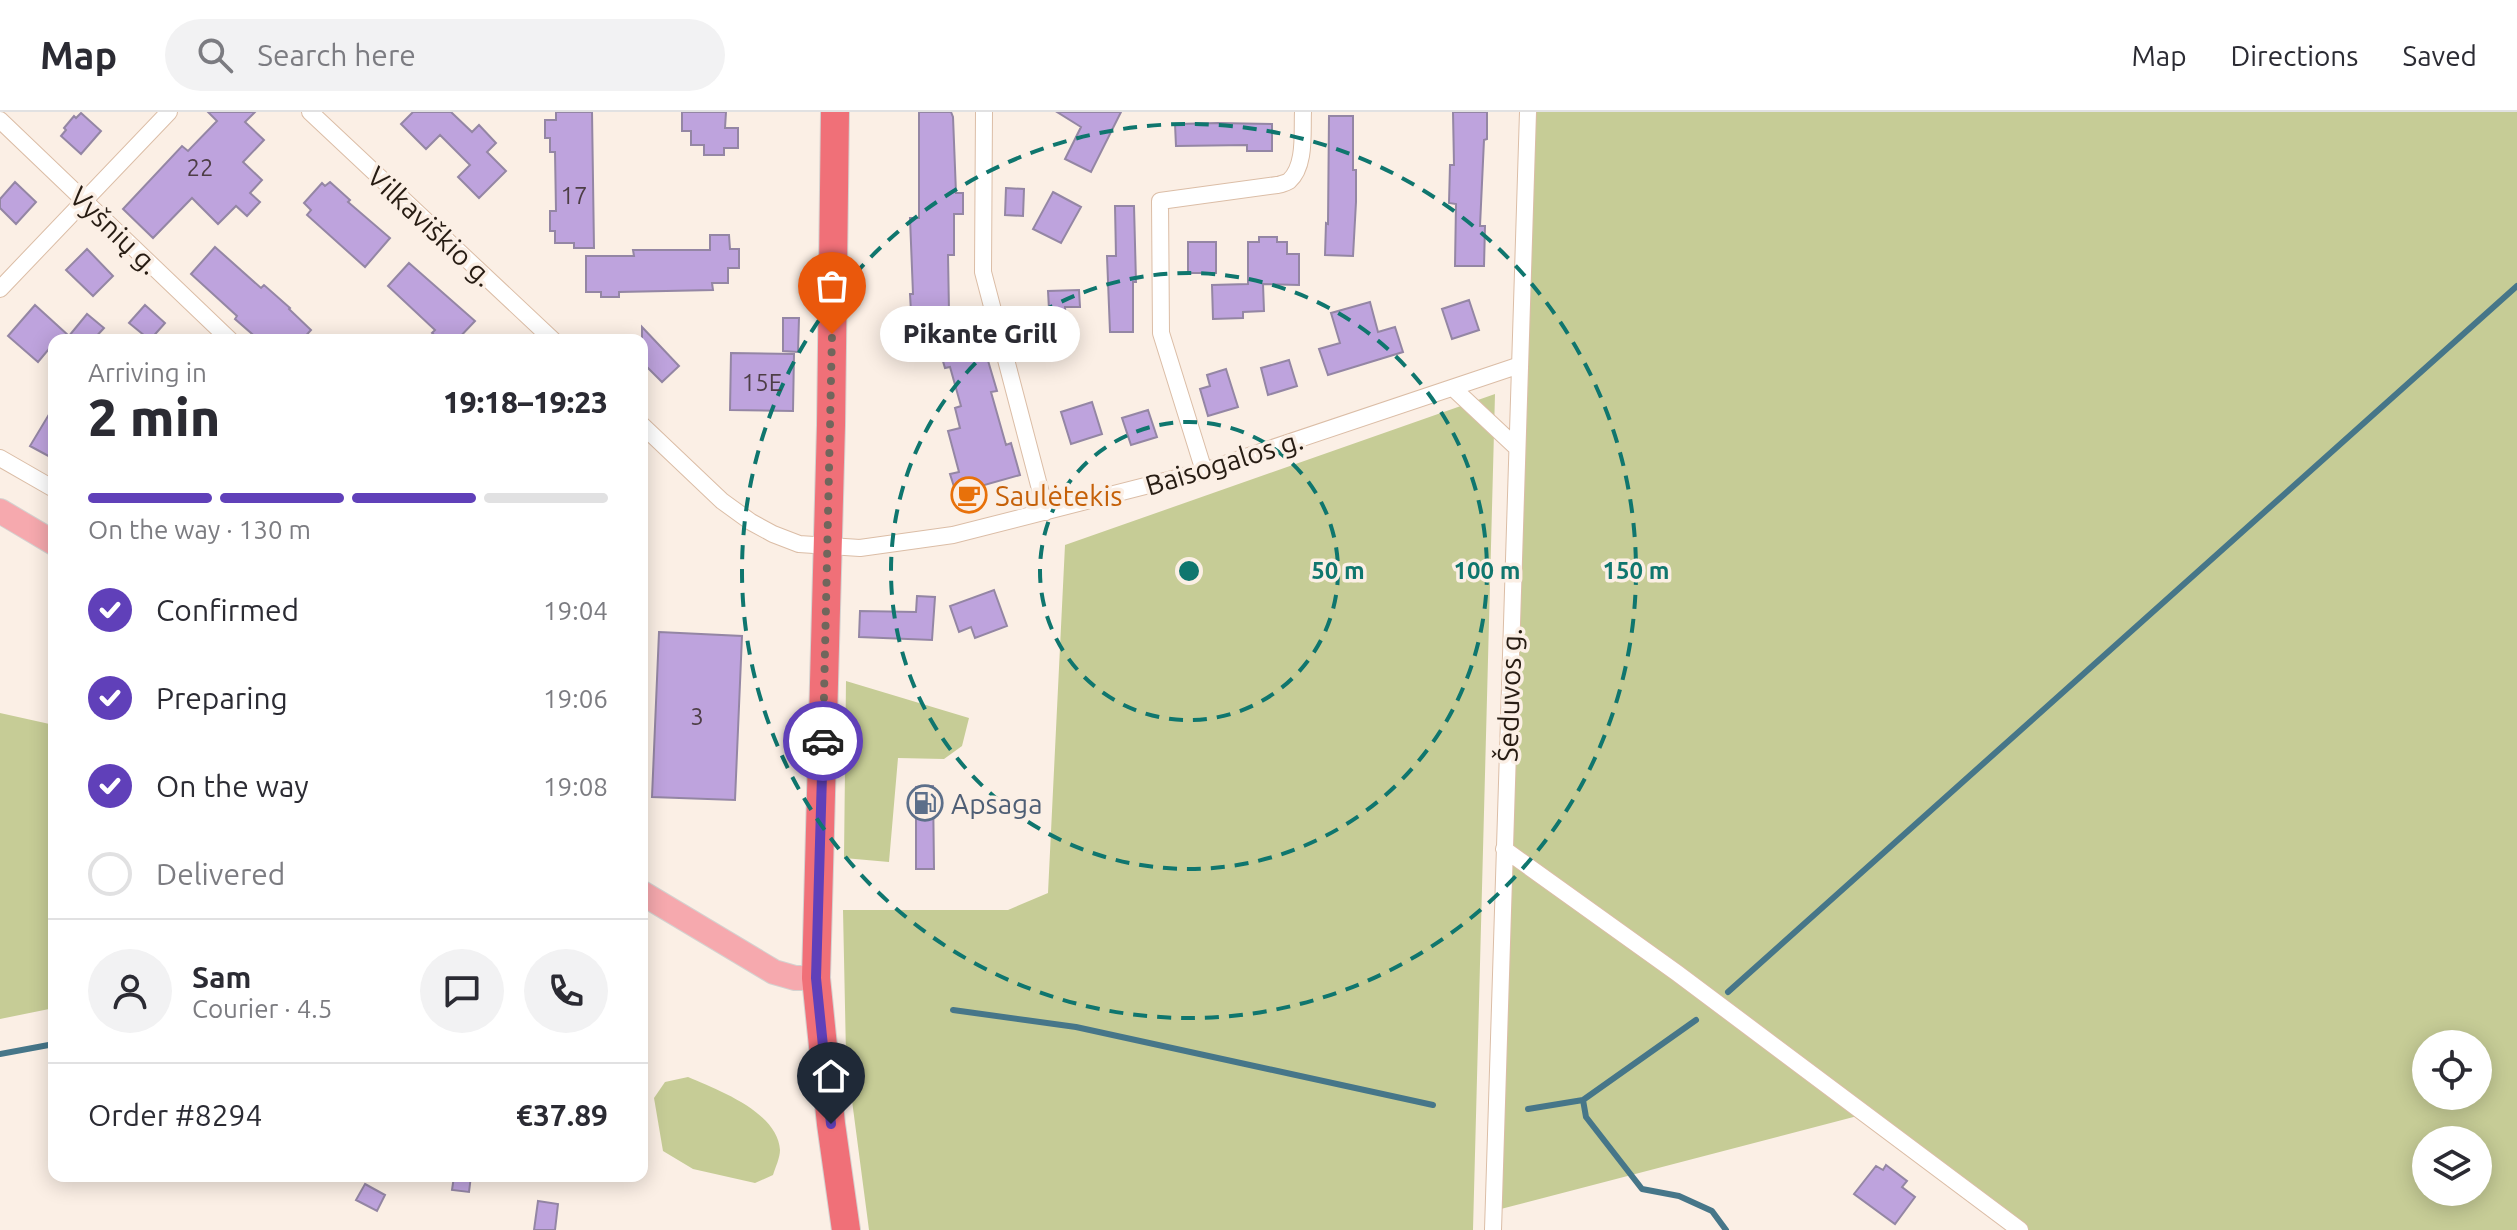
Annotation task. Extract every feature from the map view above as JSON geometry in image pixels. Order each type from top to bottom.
[{"type":"highway","points":[[835,112],[816,978],[846,1230]]},
{"type":"main road","points":[[0,511],[48,539]]},
{"type":"main road","points":[[648,897],[774,972],[795,978],[816,978]]},
{"type":"street","points":[[0,289],[169,112]]},
{"type":"street","name":"Vilkaviškio g.","points":[[310,112],[547,334]]},
{"type":"street","points":[[984,112],[983,272],[1046,512]]},
{"type":"street","points":[[1204,471],[1161,333],[1160,201],[1289,182],[1301,156],[1303,112]]},
{"type":"street","name":"Šeduvos g.","points":[[1493,1230],[1528,112]]},
{"type":"street","name":"Vyšnių g.","points":[[0,120],[224,334]]},
{"type":"street","name":"Baisogalos g.","points":[[827,547],[860,548],[953,535],[1204,471],[1520,365]]},
{"type":"street","points":[[1453,388],[1517,448]]},
{"type":"street","points":[[648,431],[722,501],[751,522],[799,544],[827,547]]},
{"type":"street","points":[[0,458],[48,486]]},
{"type":"street","points":[[1504,849],[1677,973],[2020,1230]]},
{"type":"green space","points":[[1528,112],[2517,112],[2517,1230],[2029,1230],[1865,1114],[1493,1211]]},
{"type":"green space","points":[[1495,394],[1473,1230],[869,1230],[846,1055],[843,910],[1008,910],[1048,893],[1065,545]]},
{"type":"green space","points":[[846,681],[969,718],[962,746],[944,759],[898,758],[889,862],[844,858]]},
{"type":"green space","points":[[0,713],[48,724],[48,1009],[0,1019]]},
{"type":"green space","points":[[688,1077],[744,1104],[769,1124],[777,1136],[780,1150],[773,1175],[755,1183],[693,1169],[663,1151],[654,1098],[665,1082]]},
{"type":"building","points":[[208,112],[255,112],[245,122],[264,140],[243,162],[262,180],[250,193],[260,202],[247,216],[236,206],[218,224],[192,198],[153,238],[123,209],[182,146],[188,151],[217,121]]},
{"type":"building","points":[[413,112],[451,112],[472,132],[479,125],[496,143],[487,152],[506,171],[479,198],[458,177],[470,165],[440,135],[426,149],[401,124]]},
{"type":"building","points":[[556,112],[592,112],[594,248],[574,248],[574,243],[555,243],[555,231],[550,231],[550,211],[556,211],[555,152],[550,152],[550,138],[545,138],[545,120],[556,120]]},
{"type":"building","points":[[682,112],[726,112],[725,128],[738,128],[738,148],[724,148],[724,155],[704,155],[704,145],[691,145],[691,131],[682,131]]},
{"type":"building","points":[[919,112],[951,112],[953,117],[956,193],[963,193],[963,214],[954,214],[954,255],[948,255],[949,312],[953,312],[954,334],[978,327],[997,391],[991,392],[1006,445],[1011,443],[1020,475],[956,493],[950,474],[959,472],[948,431],[960,428],[955,408],[961,406],[950,367],[945,368],[931,325],[915,325],[914,312],[911,312],[910,218],[919,218]]},
{"type":"building","points":[[1057,112],[1121,112],[1091,172],[1065,159],[1081,127]]},
{"type":"building","points":[[1453,112],[1487,112],[1480,226],[1485,226],[1484,266],[1455,266],[1456,204],[1449,203],[1450,165],[1454,165]]},
{"type":"building","points":[[81,113],[101,131],[81,154],[61,136],[74,116],[76,118]]},
{"type":"building","points":[[1329,116],[1353,116],[1356,202],[1353,256],[1325,255]]},
{"type":"building","points":[[1175,124],[1272,124],[1272,151],[1247,151],[1247,145],[1176,146]]},
{"type":"building","points":[[15,182],[36,202],[16,224],[0,208],[0,199]]},
{"type":"building","points":[[330,182],[390,238],[365,267],[307,215],[311,210],[304,203],[322,183],[325,186]]},
{"type":"building","points":[[1006,188],[1024,189],[1023,216],[1005,215]]},
{"type":"building","points":[[1053,192],[1081,207],[1061,243],[1033,229]]},
{"type":"building","points":[[1115,206],[1134,206],[1136,282],[1133,282],[1133,332],[1110,332],[1107,256],[1116,256]]},
{"type":"building","points":[[710,235],[729,235],[730,249],[739,249],[739,268],[728,268],[728,283],[712,283],[713,290],[619,292],[619,297],[601,297],[601,292],[586,292],[586,256],[634,256],[633,250],[710,250]]},
{"type":"building","points":[[1259,237],[1277,237],[1277,242],[1287,242],[1287,254],[1299,254],[1299,285],[1263,284],[1264,311],[1243,312],[1243,318],[1213,319],[1212,285],[1248,284],[1248,242],[1259,242]]},
{"type":"building","points":[[1188,242],[1216,242],[1216,273],[1188,273]]},
{"type":"building","points":[[215,247],[261,288],[264,285],[311,330],[307,334],[252,334],[191,274]]},
{"type":"building","points":[[87,249],[113,276],[93,296],[66,270]]},
{"type":"building","points":[[409,263],[475,321],[463,334],[433,334],[435,330],[388,286]]},
{"type":"building","points":[[1079,290],[1080,307],[1065,307],[1066,327],[1050,328],[1048,291]]},
{"type":"building","points":[[1469,300],[1479,330],[1452,339],[1442,309]]},
{"type":"building","points":[[1370,302],[1378,332],[1395,327],[1403,352],[1328,375],[1319,349],[1340,343],[1331,313]]},
{"type":"building","points":[[35,305],[67,334],[48,334],[48,350],[38,362],[8,336]]},
{"type":"building","points":[[145,305],[165,323],[155,334],[143,334],[129,323]]},
{"type":"building","points":[[87,314],[104,328],[98,334],[71,334]]},
{"type":"building","points":[[783,318],[799,318],[798,352],[783,351]]},
{"type":"building","points":[[642,327],[679,366],[662,382],[648,368],[648,334],[642,334]]},
{"type":"building","points":[[731,353],[794,354],[793,411],[730,410]]},
{"type":"building","points":[[1289,360],[1297,386],[1268,395],[1261,368]]},
{"type":"building","points":[[1226,369],[1238,407],[1208,416],[1200,389],[1210,386],[1207,375]]},
{"type":"building","points":[[1092,402],[1102,434],[1071,444],[1061,412]]},
{"type":"building","points":[[1148,410],[1157,437],[1131,445],[1122,418]]},
{"type":"building","points":[[48,416],[48,456],[30,446]]},
{"type":"building","points":[[994,590],[1007,626],[975,638],[971,627],[959,632],[950,606]]},
{"type":"building","points":[[917,596],[935,597],[932,640],[859,637],[860,611],[916,612]]},
{"type":"building","points":[[659,632],[742,636],[735,800],[652,797]]},
{"type":"building","points":[[933,786],[934,869],[916,869],[916,787]]},
{"type":"building","points":[[1886,1165],[1907,1181],[1902,1187],[1915,1197],[1895,1224],[1854,1194],[1876,1166],[1883,1170]]},
{"type":"building","points":[[453,1182],[470,1182],[469,1192],[452,1190]]},
{"type":"building","points":[[365,1184],[385,1195],[377,1211],[356,1200]]},
{"type":"building","points":[[538,1201],[558,1204],[555,1230],[534,1230]]},
{"type":"waterway","points":[[1728,992],[2517,286]]},
{"type":"waterway","points":[[953,1010],[1076,1027],[1433,1105]]},
{"type":"waterway","points":[[1528,1109],[1583,1100],[1696,1020]]},
{"type":"waterway","points":[[0,1054],[48,1045]]},
{"type":"waterway","points":[[1583,1100],[1586,1117],[1642,1189],[1679,1196],[1712,1211],[1726,1230]]},
{"type":"way so far","points":[[823,741],[832,334]]},
{"type":"place","name":"Pikante Grill","points":[[832,334]]},
{"type":"place","name":"Saulėtekis","points":[[969,495]]},
{"type":"place","name":"Apsaga","points":[[925,803]]},
{"type":"route","points":[[823,741],[816,978],[831,1124]]}]
